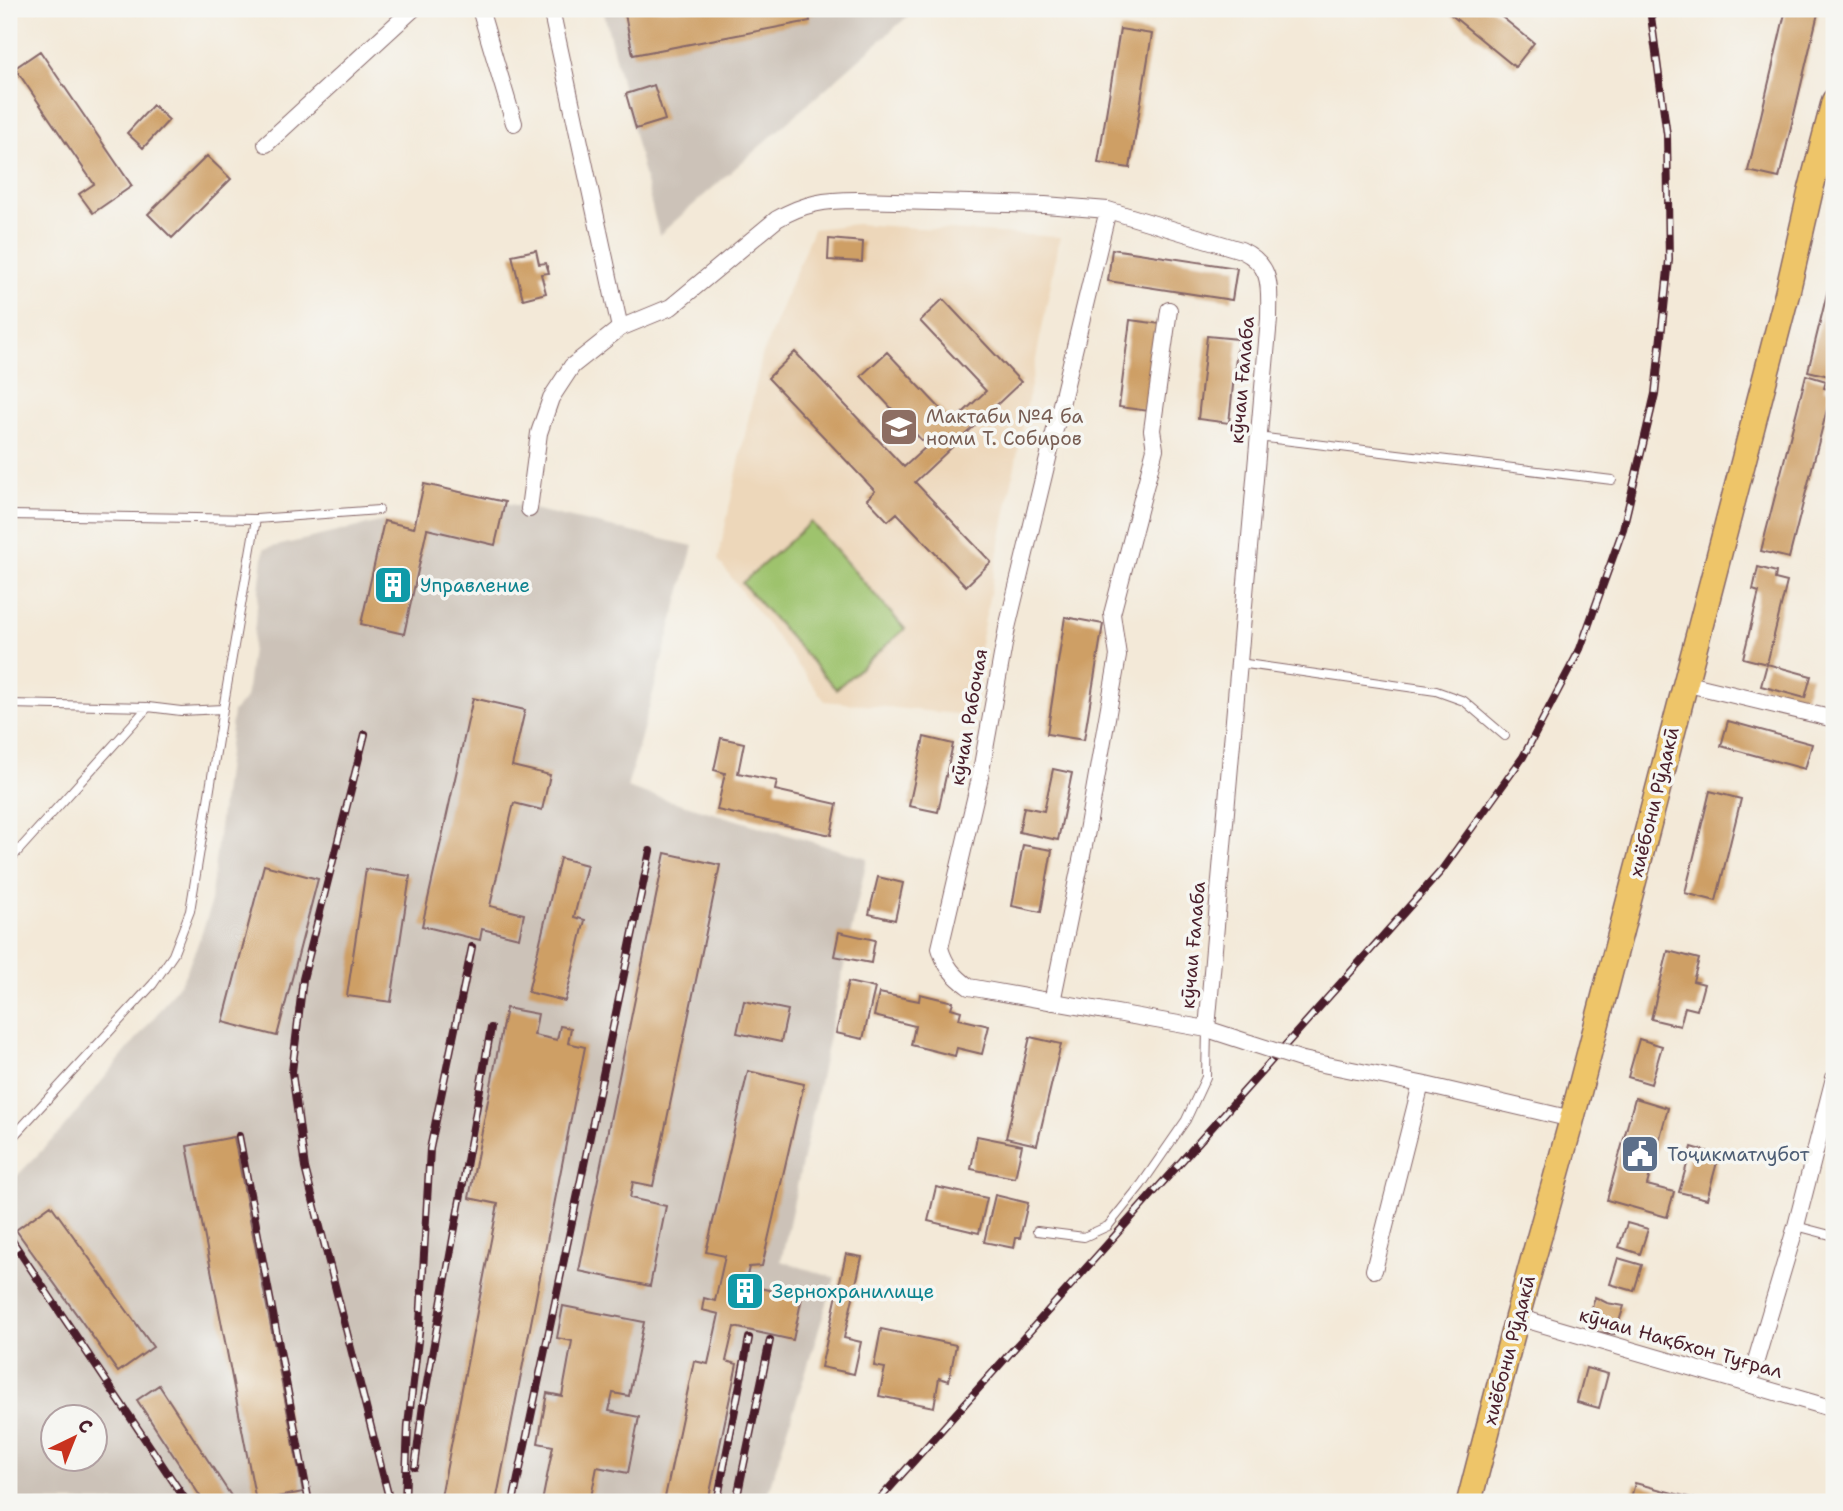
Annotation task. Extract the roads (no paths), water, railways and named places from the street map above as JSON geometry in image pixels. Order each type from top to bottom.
[{"type":"main road","name":"хиёбони Рӯдакӣ","points":[[1469,1502],[1572,1119],[1787,294],[1834,101]]},
{"type":"street","points":[[266,144],[413,9]]},
{"type":"street","points":[[480,9],[514,123]]},
{"type":"street","points":[[551,9],[620,328]]},
{"type":"street","name":"кӯчаи Ғалаба","points":[[529,509],[539,433],[551,398],[572,366],[620,328],[671,307],[777,219],[796,208],[827,200],[1045,205],[1108,210],[1241,250],[1254,257],[1261,263],[1269,285],[1269,319],[1207,1029],[1303,1060],[1572,1119]]},
{"type":"street","name":"кӯчаи Рабочая","points":[[1108,210],[1007,628],[979,782],[940,948],[944,963],[969,987],[1207,1029]]},
{"type":"street","points":[[1052,1002],[1087,831],[1118,656],[1112,614],[1155,449],[1152,430],[1169,310]]},
{"type":"street","points":[[1684,683],[1834,719]]},
{"type":"street","points":[[1749,1384],[1796,1226],[1834,1079]]},
{"type":"street","points":[[1374,1270],[1421,1084]]},
{"type":"street","name":"кӯчаи Нақбхон Туғрал","points":[[1517,1317],[1834,1409]]},
{"type":"lane","points":[[1258,437],[1612,480]]},
{"type":"lane","points":[[9,515],[256,519],[379,510]]},
{"type":"lane","points":[[9,1141],[153,984],[173,955],[190,911],[256,519]]},
{"type":"lane","points":[[1239,663],[1436,691],[1464,701],[1505,736]]},
{"type":"lane","points":[[9,704],[223,709]]},
{"type":"lane","points":[[9,861],[148,707]]},
{"type":"lane","points":[[1037,1231],[1084,1237],[1108,1226],[1141,1185],[1186,1120],[1206,1077],[1207,1029]]},
{"type":"lane","points":[[1796,1226],[1834,1236]]},
{"type":"railway","points":[[877,1502],[1441,871],[1523,757],[1580,649],[1623,529],[1655,394],[1669,260],[1667,135],[1650,9]]},
{"type":"railway","points":[[365,734],[303,979],[292,1072],[305,1168],[390,1502]]},
{"type":"railway","points":[[513,1502],[650,851]]},
{"type":"railway","points":[[405,1502],[408,1425],[420,1324],[430,1149],[472,947]]},
{"type":"railway","points":[[415,1467],[423,1405],[491,1028]]},
{"type":"railway","points":[[239,1136],[309,1502]]},
{"type":"railway","points":[[9,1236],[187,1502]]},
{"type":"railway","points":[[717,1502],[749,1338]]},
{"type":"railway","points":[[736,1502],[770,1340]]},
{"type":"place","name":"Мактаби №4 ба номи Т. Собиров","points":[[899,427]]},
{"type":"place","name":"Управление","points":[[393,585]]},
{"type":"place","name":"Тоҷикматлубот","points":[[1640,1154]]},
{"type":"place","name":"Зернохранилище","points":[[745,1291]]}]
